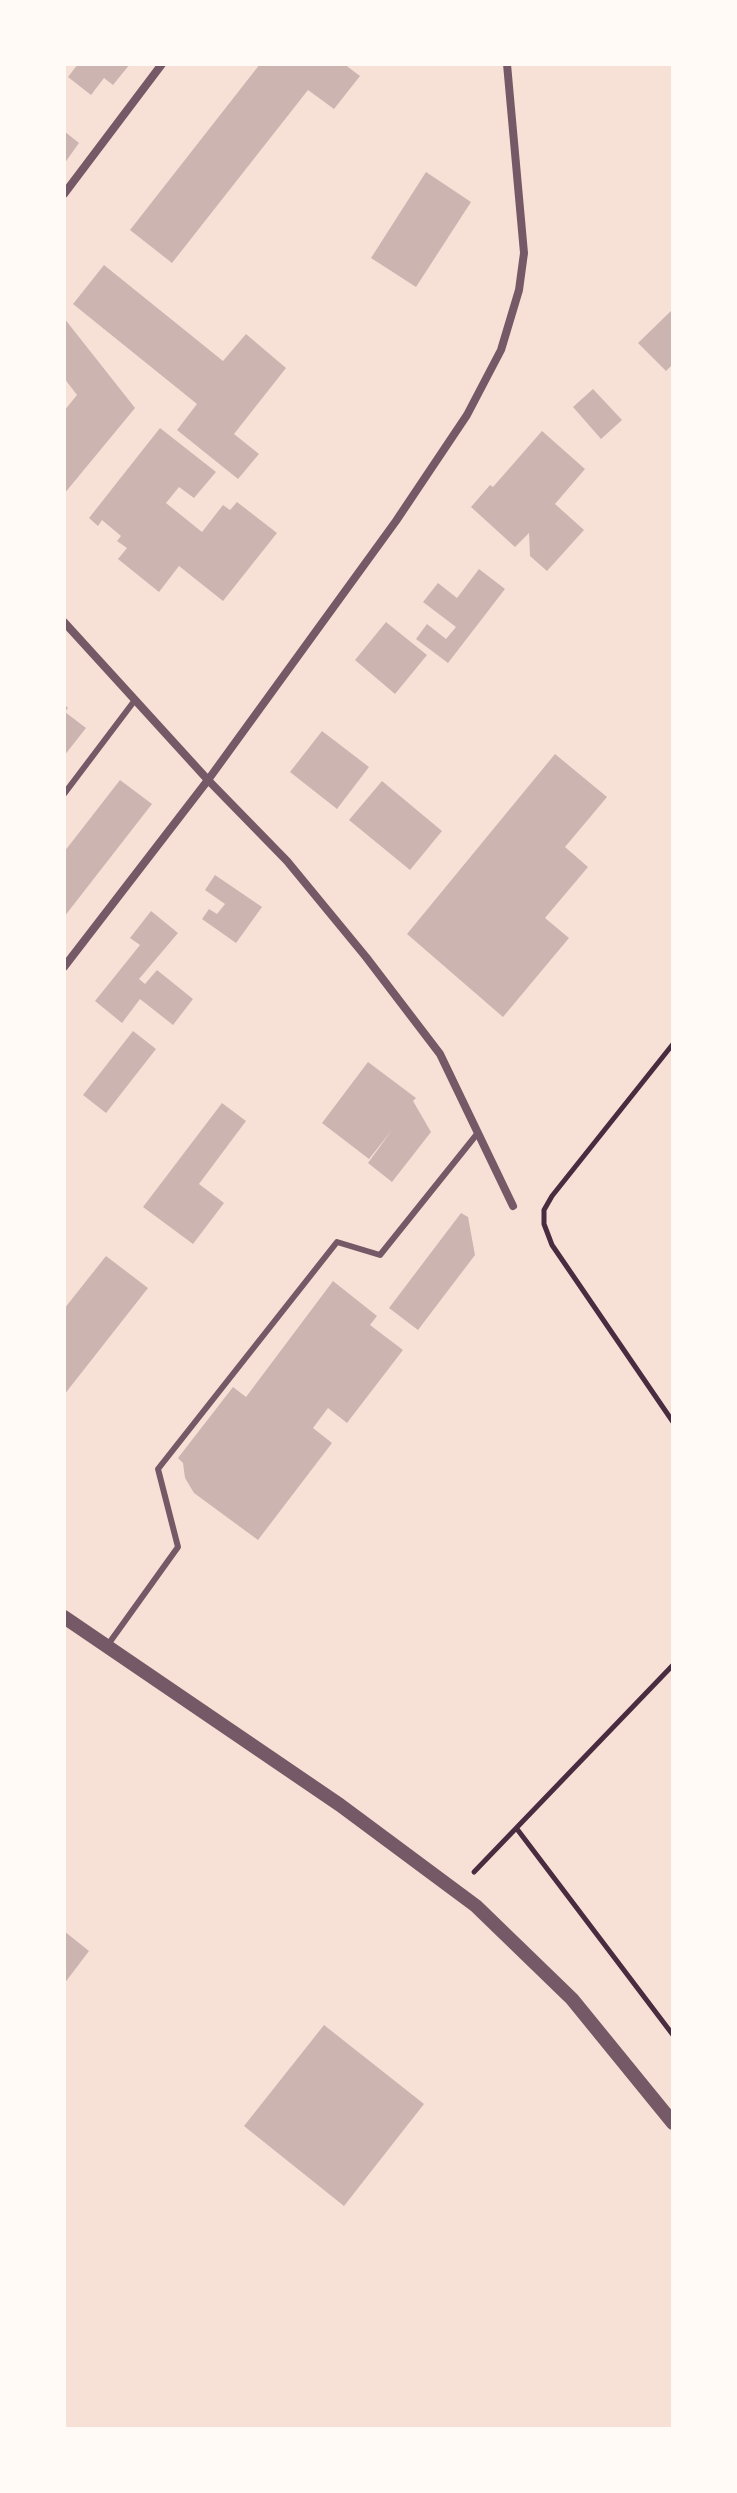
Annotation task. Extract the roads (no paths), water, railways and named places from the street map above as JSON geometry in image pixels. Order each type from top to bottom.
[{"type":"street","points":[[64,194],[162,64]]},
{"type":"street","points":[[64,967],[208,780],[430,472],[467,415],[501,350],[519,290],[524,253],[507,64]]},
{"type":"street","points":[[64,622],[208,780],[287,861],[440,1054],[513,1206]]},
{"type":"street","points":[[64,1617],[340,1805],[476,1906],[572,1999],[673,2123]]},
{"type":"lane","points":[[64,794],[135,700]]},
{"type":"lane","points":[[107,1646],[178,1547],[158,1469],[337,1242],[380,1255],[477,1134]]}]
